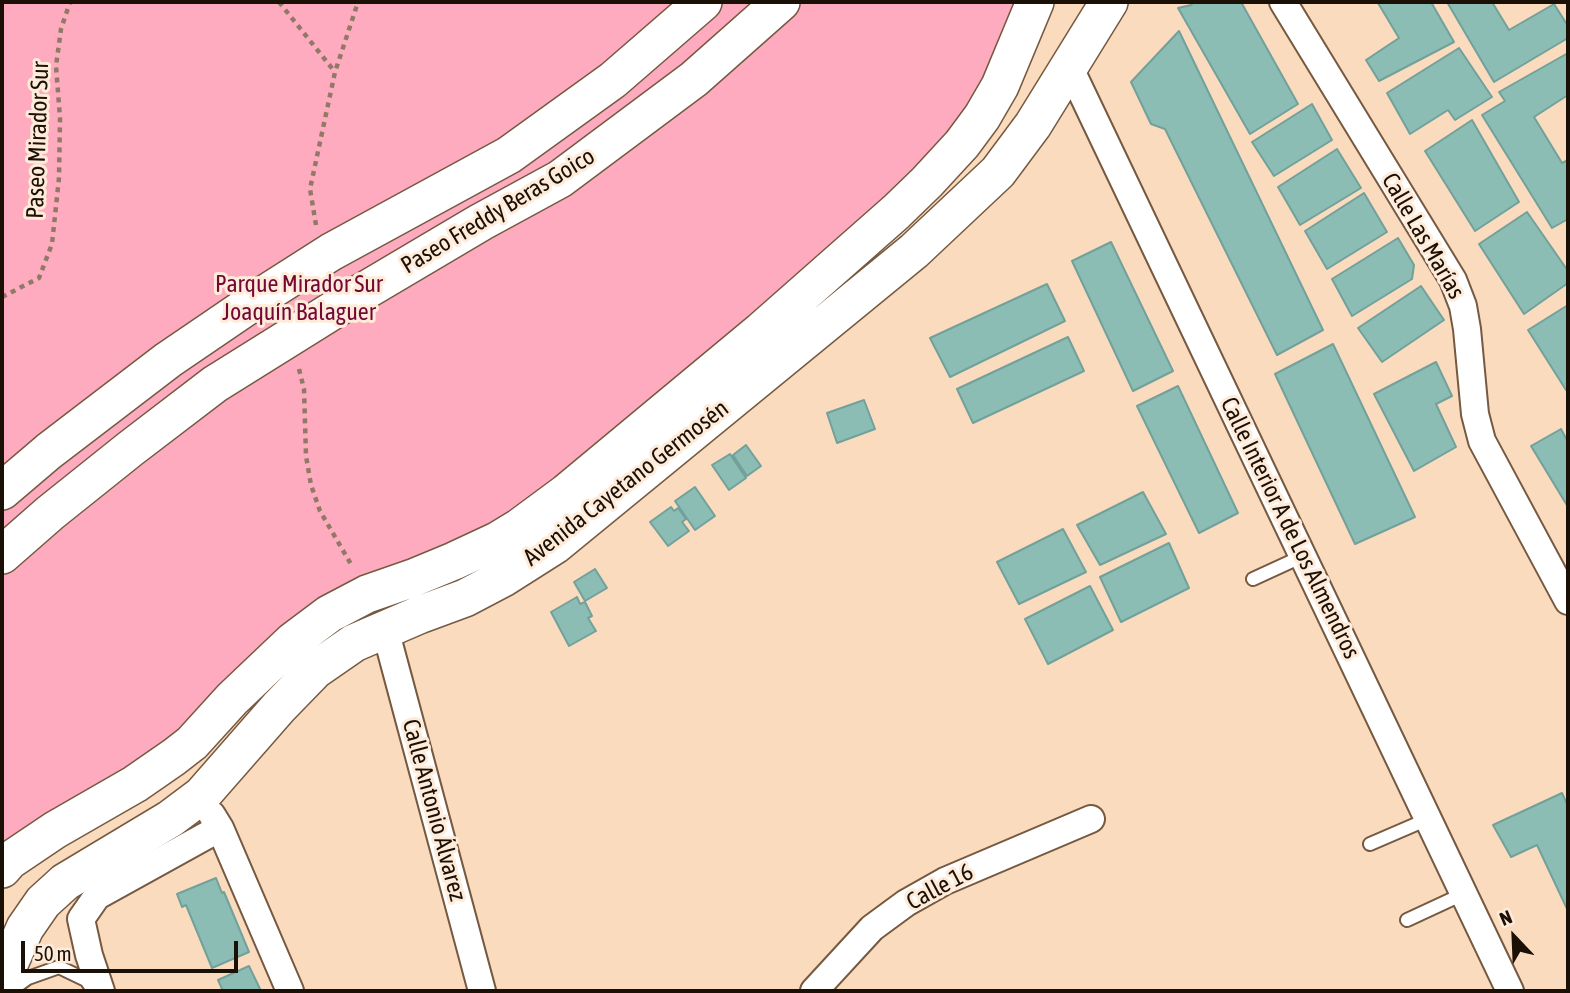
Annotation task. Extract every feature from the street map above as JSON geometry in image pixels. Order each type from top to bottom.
[{"type":"street","name":"Paseo Freddy Beras Goico","points":[[2,491],[49,451],[168,360],[331,252],[509,155],[612,80],[703,2]]},
{"type":"street","name":"Paseo Freddy Beras Goico","points":[[2,555],[50,513],[215,384],[356,296],[560,179],[694,79],[781,2]]},
{"type":"street","name":"Avenida Cayetano Germosén","points":[[2,869],[9,861],[55,830],[135,784],[192,743],[232,699],[293,641],[329,614],[367,594],[413,578],[497,541],[520,527],[566,494],[761,331],[896,212],[962,144],[1000,86],[1035,2]]},
{"type":"street","name":"Avenida Cayetano Germosén","points":[[2,980],[25,928],[43,902],[65,882],[170,819],[202,795],[315,670],[354,643],[465,598],[555,545],[914,251],[998,172],[1033,125],[1109,2]]},
{"type":"street","name":"Calle Las Marías","points":[[1283,2],[1453,280],[1463,306],[1475,414],[1482,441],[1568,601]]},
{"type":"street","name":"Calle Interior A de Los Almendros","points":[[1069,66],[1510,991]]},
{"type":"street","points":[[331,252],[356,296]]},
{"type":"street","name":"Calle Antonio Álvarez","points":[[385,629],[482,991]]},
{"type":"street","points":[[202,795],[220,828],[290,991]]},
{"type":"street","name":"Calle 16","points":[[814,991],[873,928],[906,903],[945,880],[1091,820]]},
{"type":"street","points":[[102,991],[89,955],[81,919],[97,896],[220,828]]},
{"type":"lane","points":[[1253,579],[1303,555]]},
{"type":"lane","points":[[1370,844],[1428,819]]},
{"type":"lane","points":[[1407,920],[1463,894]]},
{"type":"lane","points":[[10,991],[28,978],[59,967],[86,980],[94,991]]},
{"type":"path","name":"Paseo Mirador Sur","points":[[2,297],[39,278],[52,244],[60,142],[56,66],[61,29],[71,2]]},
{"type":"path","points":[[279,2],[335,72]]},
{"type":"path","points":[[331,252],[316,225],[310,189],[335,72],[358,2]]},
{"type":"path","points":[[291,337],[304,389],[306,456],[311,485],[320,511],[367,594]]},
{"type":"green space","name":"Parque Mirador Sur Joaquín Balaguer","points":[[2,2],[1021,2],[987,80],[921,176],[526,519],[407,576],[196,726],[2,854]]},
{"type":"building","points":[[1194,2],[1241,2],[1298,104],[1250,134],[1178,8]]},
{"type":"building","points":[[1379,2],[1431,2],[1454,42],[1379,81],[1366,60],[1399,38]]},
{"type":"building","points":[[1447,2],[1492,2],[1509,30],[1554,4],[1568,26],[1568,38],[1494,82]]},
{"type":"building","points":[[1179,31],[1323,330],[1277,355],[1165,129],[1151,124],[1131,82]]},
{"type":"building","points":[[1459,48],[1492,97],[1455,120],[1448,110],[1410,134],[1387,93]]},
{"type":"building","points":[[1568,53],[1568,95],[1534,117],[1562,163],[1568,160],[1568,219],[1552,228],[1482,115],[1505,101],[1499,92]]},
{"type":"building","points":[[1312,104],[1332,140],[1274,176],[1252,142]]},
{"type":"building","points":[[1472,120],[1519,202],[1475,231],[1425,151]]},
{"type":"building","points":[[1337,149],[1361,188],[1300,225],[1278,187]]},
{"type":"building","points":[[1364,193],[1387,232],[1327,269],[1305,231]]},
{"type":"building","points":[[1527,212],[1568,271],[1568,283],[1524,314],[1479,244]]},
{"type":"building","points":[[1398,238],[1414,265],[1412,279],[1352,316],[1332,279]]},
{"type":"building","points":[[1111,242],[1173,371],[1133,391],[1072,261]]},
{"type":"building","points":[[1047,284],[1065,321],[950,377],[930,338]]},
{"type":"building","points":[[1421,286],[1444,320],[1382,362],[1358,328]]},
{"type":"building","points":[[1568,305],[1568,389],[1566,390],[1528,330]]},
{"type":"building","points":[[1068,337],[1084,371],[973,423],[957,389]]},
{"type":"building","points":[[1333,344],[1415,517],[1355,544],[1275,374]]},
{"type":"building","points":[[1436,362],[1452,396],[1436,404],[1456,447],[1414,471],[1374,394]]},
{"type":"building","points":[[1178,386],[1238,513],[1199,533],[1137,406]]},
{"type":"building","points":[[864,400],[875,429],[837,443],[827,413]]},
{"type":"building","points":[[1561,429],[1568,442],[1568,507],[1531,446]]},
{"type":"building","points":[[746,445],[761,466],[747,476],[733,455]]},
{"type":"building","points":[[730,454],[746,478],[729,490],[712,465]]},
{"type":"building","points":[[695,487],[715,516],[695,530],[675,501]]},
{"type":"building","points":[[1143,492],[1166,534],[1100,565],[1077,525]]},
{"type":"building","points":[[671,507],[674,511],[678,508],[686,519],[682,522],[689,531],[668,546],[650,522]]},
{"type":"building","points":[[1063,529],[1086,572],[1019,604],[997,562]]},
{"type":"building","points":[[1169,543],[1189,588],[1121,622],[1100,577]]},
{"type":"building","points":[[595,569],[607,588],[585,601],[574,582]]},
{"type":"building","points":[[1090,586],[1113,630],[1048,664],[1025,619]]},
{"type":"building","points":[[577,597],[580,604],[585,602],[592,616],[588,618],[596,631],[569,646],[551,612]]},
{"type":"building","points":[[1562,793],[1568,806],[1568,911],[1537,845],[1511,857],[1493,825]]},
{"type":"building","points":[[216,878],[249,952],[212,968],[186,905],[182,907],[177,894]]},
{"type":"building","points":[[249,966],[261,991],[223,991],[218,980]]}]
